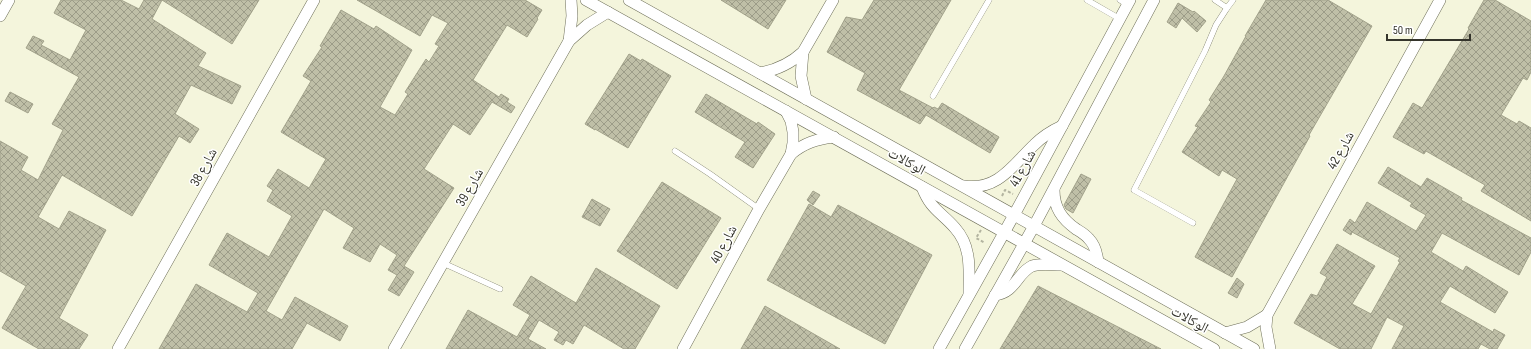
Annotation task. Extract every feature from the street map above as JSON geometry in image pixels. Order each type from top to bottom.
[{"type":"street","points":[[0,16],[9,0]]},
{"type":"street","name":"شارع 38","points":[[118,349],[314,0]]},
{"type":"street","name":"شارع 39","points":[[570,40],[572,16],[571,0]]},
{"type":"street","name":"الوكالات","points":[[586,0],[1213,349]]},
{"type":"street","name":"الوكالات","points":[[629,0],[1254,349]]},
{"type":"street","points":[[760,73],[779,68],[796,59],[803,52],[833,0]]},
{"type":"street","points":[[965,349],[1034,226],[1154,0]]},
{"type":"street","name":"شارع 42","points":[[1270,349],[1266,327],[1267,315],[1440,0]]},
{"type":"street","name":"شارع 41","points":[[939,349],[1014,215],[1120,19],[1126,2]]},
{"type":"street","name":"شارع 39","points":[[394,349],[570,40],[587,24],[608,12]]},
{"type":"street","points":[[803,52],[801,76],[806,99]]},
{"type":"street","name":"شارع 40","points":[[683,349],[759,209],[791,154],[793,132],[791,121],[786,111]]},
{"type":"street","points":[[962,186],[979,186],[1005,175],[1042,138],[1062,126]]},
{"type":"street","name":"شارع 40","points":[[791,154],[800,147],[811,142],[822,138],[834,137]]},
{"type":"street","points":[[922,187],[933,206],[954,226],[964,241],[969,258],[969,296]]},
{"type":"street","points":[[1054,189],[1055,204],[1058,212],[1063,218],[1090,239],[1098,262]]},
{"type":"street","points":[[995,295],[1007,292],[1024,272],[1032,266],[1042,264],[1064,266]]},
{"type":"street","points":[[1225,333],[1247,327],[1267,315]]},
{"type":"lane","points":[[933,96],[989,0]]},
{"type":"lane","points":[[1087,0],[1120,19]]},
{"type":"lane","points":[[1215,0],[1227,8]]},
{"type":"lane","points":[[1193,223],[1134,190],[1205,51],[1216,25],[1233,0]]},
{"type":"lane","points":[[675,150],[759,209]]},
{"type":"lane","points":[[443,263],[500,289]]},
{"type":"building","points":[[61,0],[121,0],[139,9],[144,0],[162,0],[152,19],[206,53],[198,66],[241,86],[232,104],[191,85],[175,114],[199,129],[190,143],[179,136],[132,216],[62,175],[38,217],[59,229],[69,211],[106,230],[59,318],[88,335],[79,349],[39,349],[2,328],[26,286],[0,271],[0,141],[28,157],[21,170],[38,180],[63,130],[52,124],[79,77],[26,48],[33,36],[44,41],[41,45],[70,60],[86,30],[54,13]]},
{"type":"building","points":[[162,0],[259,0],[232,44]]},
{"type":"building","points":[[357,0],[525,0],[542,10],[527,37],[507,25],[473,80],[499,97],[501,94],[509,99],[507,102],[515,107],[511,113],[492,102],[470,135],[453,124],[424,169],[454,188],[404,266],[414,272],[399,296],[388,290],[397,275],[388,270],[397,255],[380,244],[370,262],[343,248],[354,228],[324,209],[266,311],[282,320],[295,297],[348,326],[340,341],[307,323],[292,349],[159,349],[196,284],[247,312],[258,293],[209,265],[227,233],[269,257],[292,216],[267,201],[273,190],[267,186],[278,169],[309,188],[326,159],[281,132],[311,81],[303,76],[322,47],[320,46],[341,10],[374,29],[376,26],[412,50],[380,107],[395,115],[408,94],[405,92],[426,59],[429,62],[439,46],[435,44],[448,23],[432,15],[420,36]]},
{"type":"building","points":[[721,0],[786,0],[768,29]]},
{"type":"building","points":[[874,0],[951,0],[899,90],[933,108],[938,109],[942,103],[999,137],[990,153],[926,115],[920,124],[857,90],[865,73],[827,52],[846,17],[862,20]]},
{"type":"building","points":[[1266,0],[1328,0],[1372,26],[1309,135],[1310,136],[1232,277],[1195,257],[1237,179],[1222,170],[1219,176],[1182,152],[1198,127],[1195,126],[1211,102],[1209,100]]},
{"type":"building","points":[[1484,0],[1495,0],[1531,21],[1531,72],[1527,80],[1523,78],[1501,115],[1517,124],[1519,121],[1531,128],[1531,221],[1481,191],[1485,185],[1426,151],[1424,154],[1393,137],[1413,103],[1422,108],[1469,29],[1468,28]]},
{"type":"building","points":[[1178,3],[1193,12],[1194,11],[1206,21],[1197,32],[1182,18],[1176,28],[1167,22]]},
{"type":"building","points":[[629,54],[641,61],[642,59],[671,76],[628,148],[585,124]]},
{"type":"building","points":[[10,92],[33,104],[28,113],[5,101]]},
{"type":"building","points":[[706,94],[757,124],[758,122],[775,134],[753,168],[735,157],[745,142],[695,112]]},
{"type":"building","points":[[1388,167],[1421,187],[1427,178],[1462,198],[1461,200],[1531,238],[1531,252],[1519,275],[1442,233],[1431,252],[1463,271],[1466,266],[1508,292],[1495,313],[1450,286],[1440,302],[1493,332],[1494,329],[1505,335],[1497,349],[1490,349],[1481,344],[1478,349],[1392,349],[1404,326],[1387,317],[1371,349],[1340,349],[1294,323],[1311,294],[1317,296],[1327,277],[1320,273],[1337,244],[1375,266],[1352,304],[1371,314],[1400,262],[1398,261],[1400,258],[1352,232],[1351,235],[1343,230],[1350,219],[1355,223],[1367,202],[1416,231],[1426,215],[1410,206],[1412,203],[1378,183]]},
{"type":"building","points":[[1081,174],[1091,179],[1073,213],[1066,209],[1064,205]]},
{"type":"building","points":[[662,182],[721,218],[677,289],[617,251]]},
{"type":"building","points":[[813,191],[820,195],[813,205],[807,200]]},
{"type":"building","points":[[592,199],[610,209],[600,226],[582,217]]},
{"type":"building","points":[[809,204],[831,217],[838,205],[932,255],[885,344],[767,280]]},
{"type":"building","points":[[596,268],[660,306],[635,349],[624,349],[584,325],[573,344],[566,340],[563,345],[554,340],[559,332],[539,320],[528,339],[546,349],[446,349],[468,310],[517,337],[530,315],[513,305],[531,276],[576,303]]},
{"type":"building","points":[[1237,278],[1244,284],[1237,298],[1228,293]]},
{"type":"building","points":[[1038,286],[1161,349],[1000,349]]},
{"type":"building","points":[[765,306],[840,349],[741,349]]}]
